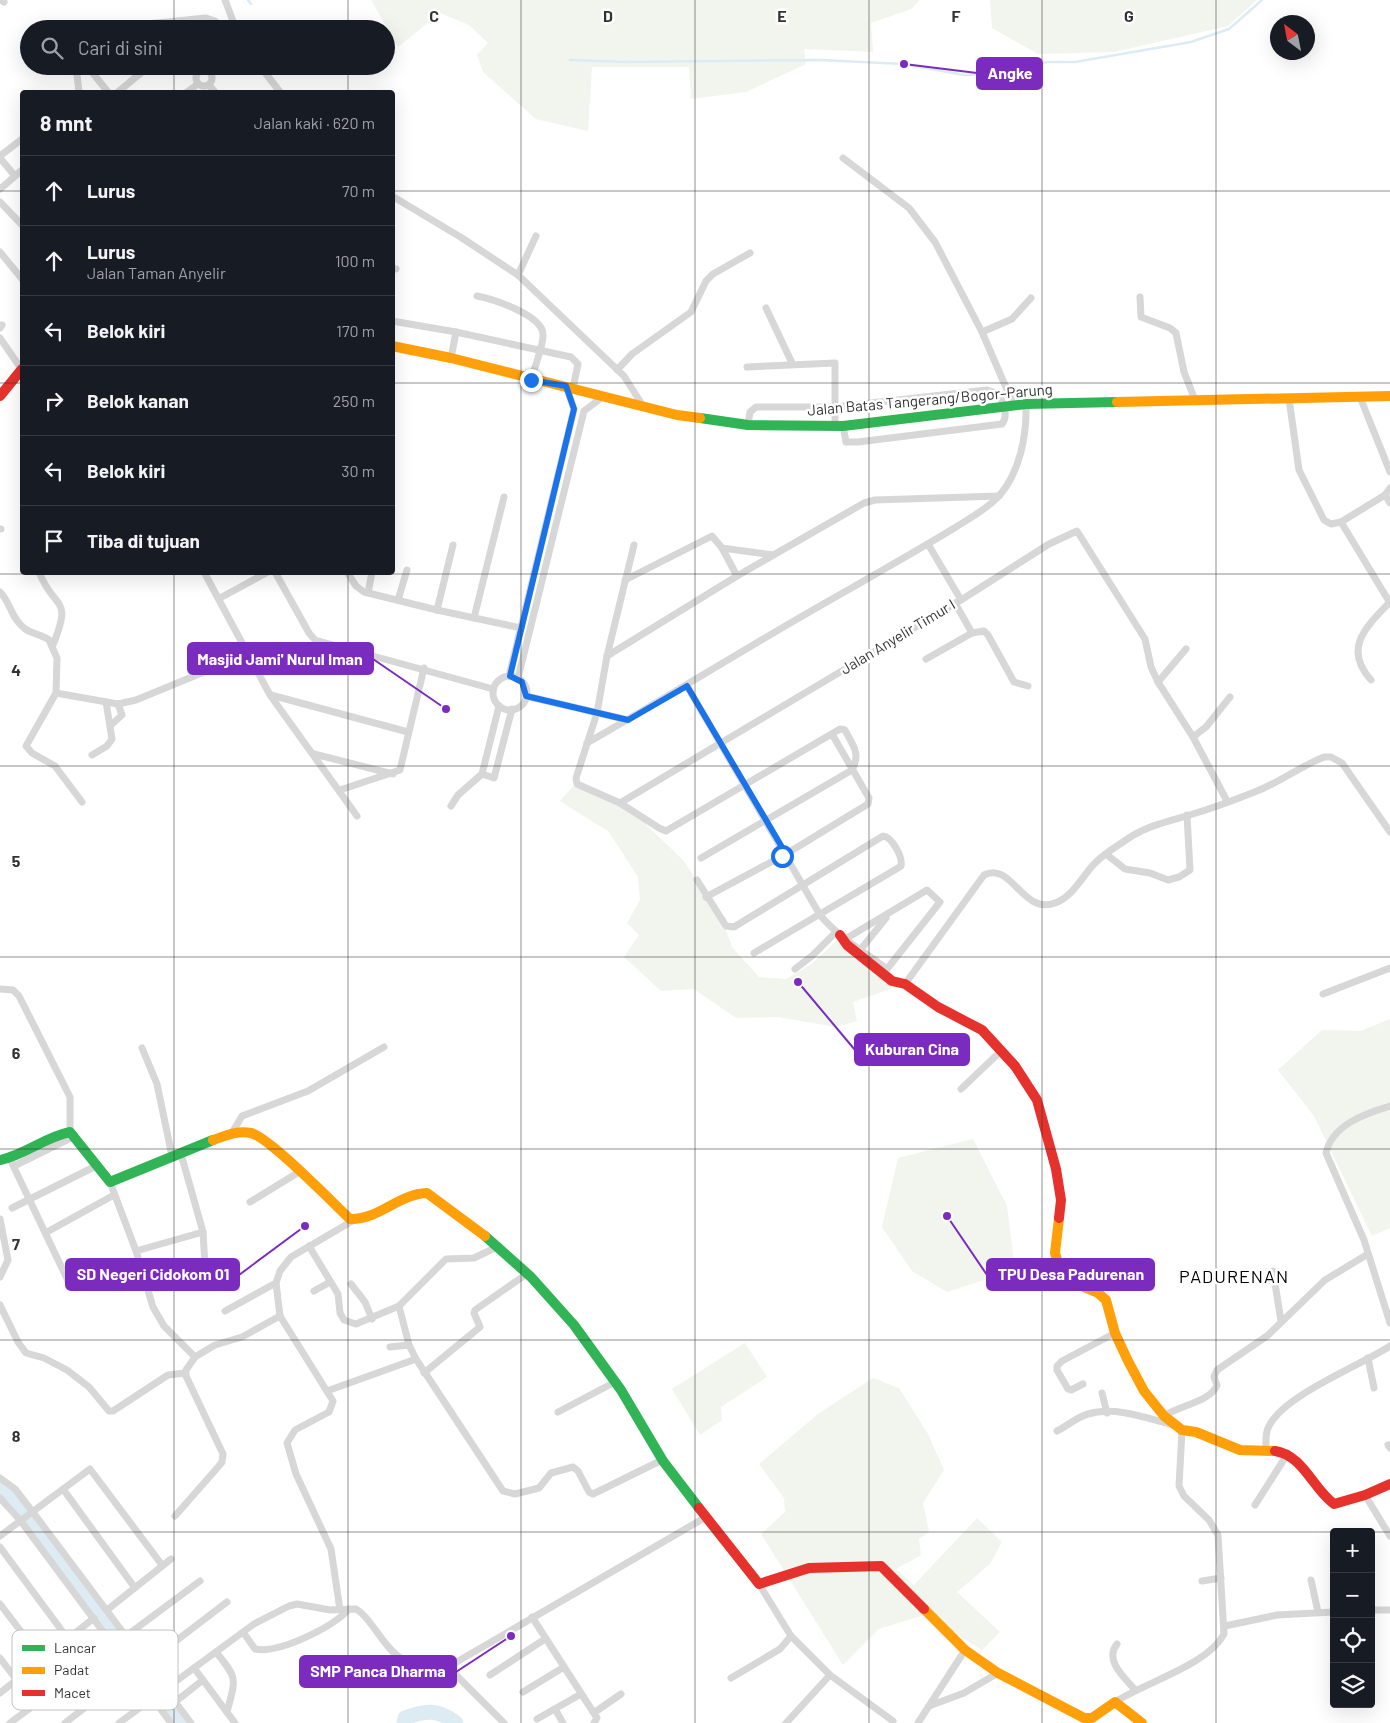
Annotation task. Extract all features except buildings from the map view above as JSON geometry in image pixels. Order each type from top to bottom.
[{"type":"street","points":[[226,0],[233,20]]},
{"type":"street","points":[[195,20],[206,18],[212,20]]},
{"type":"street","points":[[77,75],[79,90]]},
{"type":"street","points":[[94,75],[106,90]]},
{"type":"street","points":[[120,90],[139,75]]},
{"type":"street","points":[[196,75],[198,84]]},
{"type":"street","points":[[209,85],[212,81],[210,75]]},
{"type":"street","points":[[267,75],[278,90]]},
{"type":"street","points":[[198,84],[209,85]]},
{"type":"street","points":[[190,90],[198,84]]},
{"type":"street","points":[[209,85],[213,90]]},
{"type":"street","points":[[15,176],[0,157],[20,141]]},
{"type":"street","points":[[747,367],[792,363],[835,363],[835,407],[839,425],[846,442],[853,443],[1002,424],[1005,421],[1009,406],[982,332],[935,242],[910,208],[843,158]]},
{"type":"street","points":[[0,189],[20,172]]},
{"type":"street","points":[[395,198],[462,238],[518,275],[617,370],[643,406]]},
{"type":"street","points":[[0,202],[20,223]]},
{"type":"street","points":[[518,275],[536,236]]},
{"type":"street","points":[[0,252],[20,277]]},
{"type":"street","points":[[617,370],[632,354],[691,312],[706,281],[712,274],[750,253]]},
{"type":"street","points":[[477,296],[494,299],[533,320],[543,332],[531,380]]},
{"type":"street","points":[[1140,297],[1141,317],[1170,328],[1176,333],[1184,372],[1195,400]]},
{"type":"street","points":[[982,332],[1012,319],[1031,298]]},
{"type":"street","points":[[766,308],[792,363]]},
{"type":"street","points":[[395,322],[539,349],[575,359],[578,364],[569,387],[574,409],[510,676]]},
{"type":"street","points":[[451,358],[456,332]]},
{"type":"street","points":[[0,338],[20,366]]},
{"type":"street","name":"Jalan Batas Tangerang/Bogor–Parung","points":[[395,347],[451,358],[531,380],[569,387],[677,415],[748,425],[800,427],[839,425],[1026,404],[1390,396]]},
{"type":"street","points":[[0,396],[20,371]]},
{"type":"street","points":[[748,425],[750,412],[756,406],[835,407],[987,390],[999,394],[1009,406]]},
{"type":"street","points":[[518,678],[584,411],[604,396]]},
{"type":"street","points":[[1360,397],[1390,472]]},
{"type":"street","points":[[1289,399],[1299,470],[1320,515],[1331,524],[1341,522],[1385,495],[1390,488]]},
{"type":"street","points":[[587,743],[687,686],[772,633],[928,544],[980,512],[999,496],[1023,446],[1026,404]]},
{"type":"street","points":[[574,409],[584,411]]},
{"type":"street","points":[[1385,495],[1390,503]]},
{"type":"street","points":[[608,656],[737,576],[864,503],[875,500],[999,496]]},
{"type":"street","points":[[474,618],[504,497]]},
{"type":"street","points":[[1341,522],[1390,602],[1371,622],[1358,644],[1361,664],[1371,680]]},
{"type":"street","name":"Jalan Anyelir Timur I","points":[[620,803],[958,601],[1049,544],[1077,531],[1145,639],[1151,667],[1158,682]]},
{"type":"street","points":[[625,580],[707,537],[715,538],[737,576]]},
{"type":"street","points":[[928,544],[958,601],[972,633]]},
{"type":"street","points":[[437,610],[453,545]]},
{"type":"street","points":[[634,545],[608,656],[597,713],[575,782],[579,786],[620,803],[666,831],[842,728],[857,754],[857,761],[852,770],[701,858]]},
{"type":"street","points":[[722,548],[774,555]]},
{"type":"street","points":[[398,600],[407,570]]},
{"type":"street","points":[[41,575],[62,607],[62,622],[53,646]]},
{"type":"street","points":[[206,575],[220,598],[270,695],[357,816]]},
{"type":"street","points":[[220,598],[262,575]]},
{"type":"street","points":[[277,575],[309,633],[315,640],[424,668],[493,689]]},
{"type":"street","points":[[349,575],[358,588],[368,593],[521,628]]},
{"type":"street","points":[[368,593],[371,575]]},
{"type":"street","points":[[0,592],[6,598],[13,616],[23,628],[44,636],[53,646],[58,664],[56,693],[26,746],[32,752],[55,766],[82,802]]},
{"type":"street","points":[[926,659],[972,633],[984,631],[1014,682],[1028,686]]},
{"type":"street","points":[[1186,649],[1158,682],[1193,737],[1226,801]]},
{"type":"street","points":[[56,693],[84,696],[118,704],[136,700],[160,691],[246,651]]},
{"type":"street","points":[[340,790],[393,774],[400,770],[424,668]]},
{"type":"street","points":[[482,774],[495,777],[512,710],[521,705],[526,696],[525,686],[518,678],[510,676],[499,680],[493,689],[495,702],[512,710]]},
{"type":"street","points":[[687,686],[820,915],[841,935],[887,969],[940,902],[927,890],[890,913],[841,935],[795,969]]},
{"type":"street","points":[[270,695],[408,732]]},
{"type":"street","points":[[526,696],[628,720]]},
{"type":"street","points":[[1193,737],[1206,727],[1230,697]]},
{"type":"street","points":[[92,755],[111,743],[111,725],[106,702]]},
{"type":"street","points":[[111,725],[122,715],[118,704]]},
{"type":"street","points":[[451,806],[458,795],[482,774],[500,706]]},
{"type":"street","points":[[706,897],[786,854],[868,804],[869,798],[832,734]]},
{"type":"street","points":[[314,754],[393,774]]},
{"type":"street","points":[[904,984],[984,875],[998,872],[1035,903],[1051,904],[1063,900],[1096,862],[1133,836],[1164,821],[1258,791],[1316,760],[1331,757],[1342,763],[1390,832]]},
{"type":"street","points":[[1106,854],[1132,872],[1145,872],[1168,880],[1179,878],[1190,870],[1187,815]]},
{"type":"street","points":[[697,880],[726,926],[731,928],[883,836],[889,838],[902,859],[901,866],[754,953]]},
{"type":"street","points":[[861,949],[890,913]]},
{"type":"street","points":[[759,1584],[809,1568],[881,1566],[965,1650],[998,1673],[1084,1718],[1092,1718],[1135,1690],[1204,1656],[1222,1638],[1226,1626],[1218,1535],[1209,1520],[1184,1496],[1179,1486],[1178,1428],[1164,1416],[1144,1391],[1115,1333],[1106,1300],[1098,1293],[1072,1282],[1058,1265],[1055,1240],[1061,1200],[1056,1170],[1037,1100],[1020,1072],[982,1030],[938,1007],[904,984],[892,981],[847,945],[841,935]]},
{"type":"street","points":[[1323,994],[1390,968]]},
{"type":"street","points":[[0,989],[13,990],[19,996],[70,1097],[72,1134],[110,1182],[158,1316],[164,1326],[195,1357]]},
{"type":"street","points":[[232,1133],[242,1116],[308,1091],[384,1047]]},
{"type":"street","points":[[142,1048],[158,1084],[176,1155],[203,1232],[205,1266]]},
{"type":"street","points":[[961,1090],[1001,1051]]},
{"type":"street","points":[[1390,1106],[1353,1120],[1343,1129],[1326,1151],[1368,1254],[1390,1323]]},
{"type":"street","points":[[110,1182],[232,1133],[247,1132],[276,1149],[346,1216],[354,1220],[362,1220],[406,1198],[424,1193],[499,1246],[565,1312],[615,1382],[662,1460],[736,1552],[759,1584],[791,1636],[830,1675],[893,1721]]},
{"type":"street","points":[[70,1285],[47,1232],[8,1162],[59,1134],[72,1134]]},
{"type":"street","points":[[12,1208],[96,1166]]},
{"type":"street","points":[[250,1202],[299,1172]]},
{"type":"street","points":[[47,1232],[114,1194]]},
{"type":"street","points":[[0,1219],[8,1260],[0,1277]]},
{"type":"street","points":[[340,1610],[330,1549],[296,1474],[287,1444],[295,1430],[326,1415],[331,1409],[333,1402],[280,1316],[276,1283],[285,1262],[354,1220]]},
{"type":"street","points":[[136,1251],[203,1232]]},
{"type":"street","points":[[309,1246],[339,1298],[340,1313],[344,1320],[356,1324],[372,1319],[399,1306],[446,1259],[474,1258],[499,1246]]},
{"type":"street","points":[[1164,1416],[1210,1395],[1217,1385],[1214,1377],[1217,1370],[1266,1336],[1325,1280],[1368,1254]]},
{"type":"street","points":[[1273,1272],[1281,1321]]},
{"type":"street","points":[[424,1373],[480,1327],[474,1314],[475,1310],[528,1273]]},
{"type":"street","points":[[314,1291],[330,1282]]},
{"type":"street","points":[[225,1311],[276,1283]]},
{"type":"street","points":[[351,1284],[365,1302],[372,1319]]},
{"type":"street","points":[[0,1305],[18,1342],[26,1353],[44,1358],[67,1370],[89,1387],[109,1411],[168,1375],[185,1373]]},
{"type":"street","points":[[399,1306],[409,1344],[424,1373],[498,1486],[510,1493],[522,1493],[539,1488],[551,1473],[573,1467],[578,1471],[589,1492],[598,1493],[662,1460]]},
{"type":"street","points":[[185,1373],[195,1357],[215,1345],[242,1337],[280,1316]]},
{"type":"street","points":[[1083,1384],[1071,1390],[1068,1389],[1057,1370],[1057,1366],[1062,1361],[1115,1333]]},
{"type":"street","points":[[390,1347],[409,1344]]},
{"type":"street","points":[[1266,1448],[1265,1437],[1269,1426],[1278,1414],[1312,1390],[1390,1346]]},
{"type":"street","points":[[327,1391],[416,1358]]},
{"type":"street","points":[[1368,1358],[1374,1388]]},
{"type":"street","points":[[175,1516],[218,1467],[223,1458],[219,1442],[185,1373]]},
{"type":"street","points":[[558,1412],[615,1382]]},
{"type":"street","points":[[1102,1393],[1107,1412]]},
{"type":"street","points":[[1057,1431],[1088,1414],[1125,1413],[1196,1432],[1247,1451],[1266,1448],[1288,1453],[1327,1500],[1334,1504],[1365,1495],[1390,1484]]},
{"type":"street","points":[[1254,1504],[1288,1453]]},
{"type":"street","points":[[0,1536],[88,1470],[92,1470],[162,1565]]},
{"type":"street","points":[[0,1478],[15,1489],[122,1630]]},
{"type":"street","points":[[63,1488],[135,1588]]},
{"type":"street","points":[[1365,1495],[1390,1536]]},
{"type":"street","points":[[0,1498],[20,1520],[102,1630]]},
{"type":"street","points":[[178,1680],[254,1624],[296,1604],[323,1610],[349,1609],[361,1612],[393,1654],[400,1660],[448,1667],[706,1517]]},
{"type":"street","points":[[0,1547],[61,1630]]},
{"type":"street","points":[[107,1610],[171,1559]]},
{"type":"street","points":[[1202,1581],[1221,1578]]},
{"type":"street","points":[[1311,1580],[1318,1612]]},
{"type":"street","points":[[134,1630],[200,1581]]},
{"type":"street","points":[[178,1639],[228,1602]]},
{"type":"street","points":[[0,1604],[20,1630]]},
{"type":"street","points":[[243,1632],[255,1649],[273,1649],[322,1628],[339,1618],[349,1609]]},
{"type":"street","points":[[1375,1610],[1390,1610]]},
{"type":"street","points":[[1226,1626],[1277,1615],[1330,1612]]},
{"type":"street","points":[[532,1617],[580,1694],[595,1712],[597,1718],[594,1723]]},
{"type":"street","points":[[79,1630],[94,1618]]},
{"type":"street","points":[[731,1678],[780,1649],[791,1636]]},
{"type":"street","points":[[490,1675],[546,1639]]},
{"type":"street","points":[[1116,1644],[1112,1650],[1112,1658],[1135,1690]]},
{"type":"street","points":[[918,1723],[965,1650]]},
{"type":"street","points":[[216,1652],[232,1671],[235,1682],[227,1712]]},
{"type":"street","points":[[0,1658],[12,1674]]},
{"type":"street","points":[[448,1667],[504,1723]]},
{"type":"street","points":[[523,1692],[564,1667]]},
{"type":"street","points":[[194,1668],[235,1723]]},
{"type":"street","points":[[928,1706],[964,1694],[998,1673]]},
{"type":"street","points":[[786,1723],[830,1675]]},
{"type":"street","points":[[178,1700],[203,1680]]},
{"type":"street","points":[[0,1693],[12,1682]]},
{"type":"street","points":[[537,1718],[580,1694]]},
{"type":"street","points":[[595,1712],[621,1694]]},
{"type":"street","points":[[1115,1702],[1142,1723]]},
{"type":"street","points":[[178,1706],[191,1723]]},
{"type":"street","points":[[555,1709],[564,1723]]},
{"type":"street","points":[[10,1723],[27,1710]]},
{"type":"street","points":[[65,1723],[82,1710]]},
{"type":"street","points":[[121,1722],[138,1710]]},
{"type":"street","points":[[162,1710],[171,1723]]},
{"type":"shaded area","points":[[371,0],[920,0],[911,9],[871,23],[873,52],[804,49],[806,64],[746,92],[691,99],[689,67],[592,67],[588,131],[536,119],[483,72],[477,55],[488,43],[469,25],[440,13],[398,47],[395,42],[395,20],[382,20]]},
{"type":"shaded area","points":[[990,0],[1257,0],[1228,26],[1114,52],[1038,54],[992,28]]},
{"type":"shaded area","points":[[575,784],[636,815],[683,860],[721,916],[732,947],[759,977],[786,979],[810,965],[841,937],[904,984],[853,1002],[857,1021],[836,1027],[778,1017],[736,1018],[694,989],[661,991],[624,957],[639,935],[627,923],[640,900],[638,877],[609,832],[560,801]]},
{"type":"shaded area","points":[[1390,1019],[1390,1228],[1372,1236],[1314,1116],[1278,1070],[1322,1030],[1361,1031]]},
{"type":"shaded area","points":[[973,1139],[1007,1206],[1015,1270],[947,1292],[912,1271],[882,1227],[898,1158]]},
{"type":"shaded area","points":[[745,1343],[767,1377],[721,1407],[722,1420],[700,1435],[672,1389]]},
{"type":"shaded area","points":[[873,1378],[899,1388],[928,1434],[944,1470],[923,1503],[929,1532],[919,1539],[921,1555],[896,1569],[914,1585],[977,1518],[1002,1542],[990,1564],[957,1592],[1000,1632],[982,1650],[924,1615],[879,1629],[843,1665],[761,1534],[785,1512],[784,1498],[759,1464],[818,1414]]},
{"type":"waterway","points":[[248,0],[251,4]]},
{"type":"waterway","points":[[570,60],[627,62],[820,60],[904,64],[964,75],[1002,73],[1047,62],[1075,62],[1191,42],[1229,29],[1262,0]]},
{"type":"waterway","points":[[0,1487],[8,1494],[111,1630]]},
{"type":"waterway","points":[[171,1710],[181,1723]]},
{"type":"waterway","points":[[404,1723],[405,1718],[426,1712],[443,1715],[456,1723]]},
{"type":"traffic: fast","points":[[700,418],[748,425],[843,426],[1026,404],[1117,402]]},
{"type":"traffic: fast","points":[[0,1160],[70,1132],[110,1182],[213,1140]]},
{"type":"traffic: fast","points":[[485,1236],[531,1277],[574,1325],[621,1390],[663,1461],[699,1508]]},
{"type":"traffic: slow","points":[[395,347],[451,358],[677,415],[700,418]]},
{"type":"traffic: slow","points":[[1117,402],[1390,396]]},
{"type":"traffic: slow","points":[[213,1140],[241,1132],[251,1133],[260,1137],[286,1158],[350,1219],[370,1216],[407,1198],[427,1193],[485,1236]]},
{"type":"traffic: slow","points":[[1059,1218],[1055,1253],[1060,1270],[1072,1282],[1098,1293],[1106,1300],[1115,1333],[1127,1359],[1144,1391],[1164,1416],[1182,1430],[1196,1432],[1240,1450],[1275,1451]]},
{"type":"traffic: slow","points":[[924,1609],[965,1650],[998,1673],[1084,1718],[1092,1718],[1115,1702],[1142,1723]]},
{"type":"traffic: jam","points":[[0,396],[20,371]]},
{"type":"traffic: jam","points":[[840,935],[847,945],[892,981],[905,984],[938,1007],[982,1030],[1015,1066],[1037,1100],[1056,1169],[1061,1200],[1059,1218]]},
{"type":"traffic: jam","points":[[1275,1451],[1293,1459],[1334,1504],[1365,1495],[1390,1484]]},
{"type":"traffic: jam","points":[[699,1508],[759,1584],[809,1568],[881,1566],[924,1609]]},
{"type":"place","name":"Angke","points":[[904,64]]},
{"type":"place","name":"Masjid Jami' Nurul Iman","points":[[446,709]]},
{"type":"place","name":"Kuburan Cina","points":[[798,982]]},
{"type":"place","name":"TPU Desa Padurenan","points":[[947,1216]]},
{"type":"place","name":"SD Negeri Cidokom 01","points":[[305,1226]]},
{"type":"place","name":"SMP Panca Dharma","points":[[511,1636]]},
{"type":"district","name":"PADURENAN","points":[[1234,1277]]},
{"type":"route","points":[[531,380],[566,386],[574,409],[510,676],[518,678],[522,682],[525,686],[526,696],[628,720],[687,686],[786,854],[782,856]]}]
